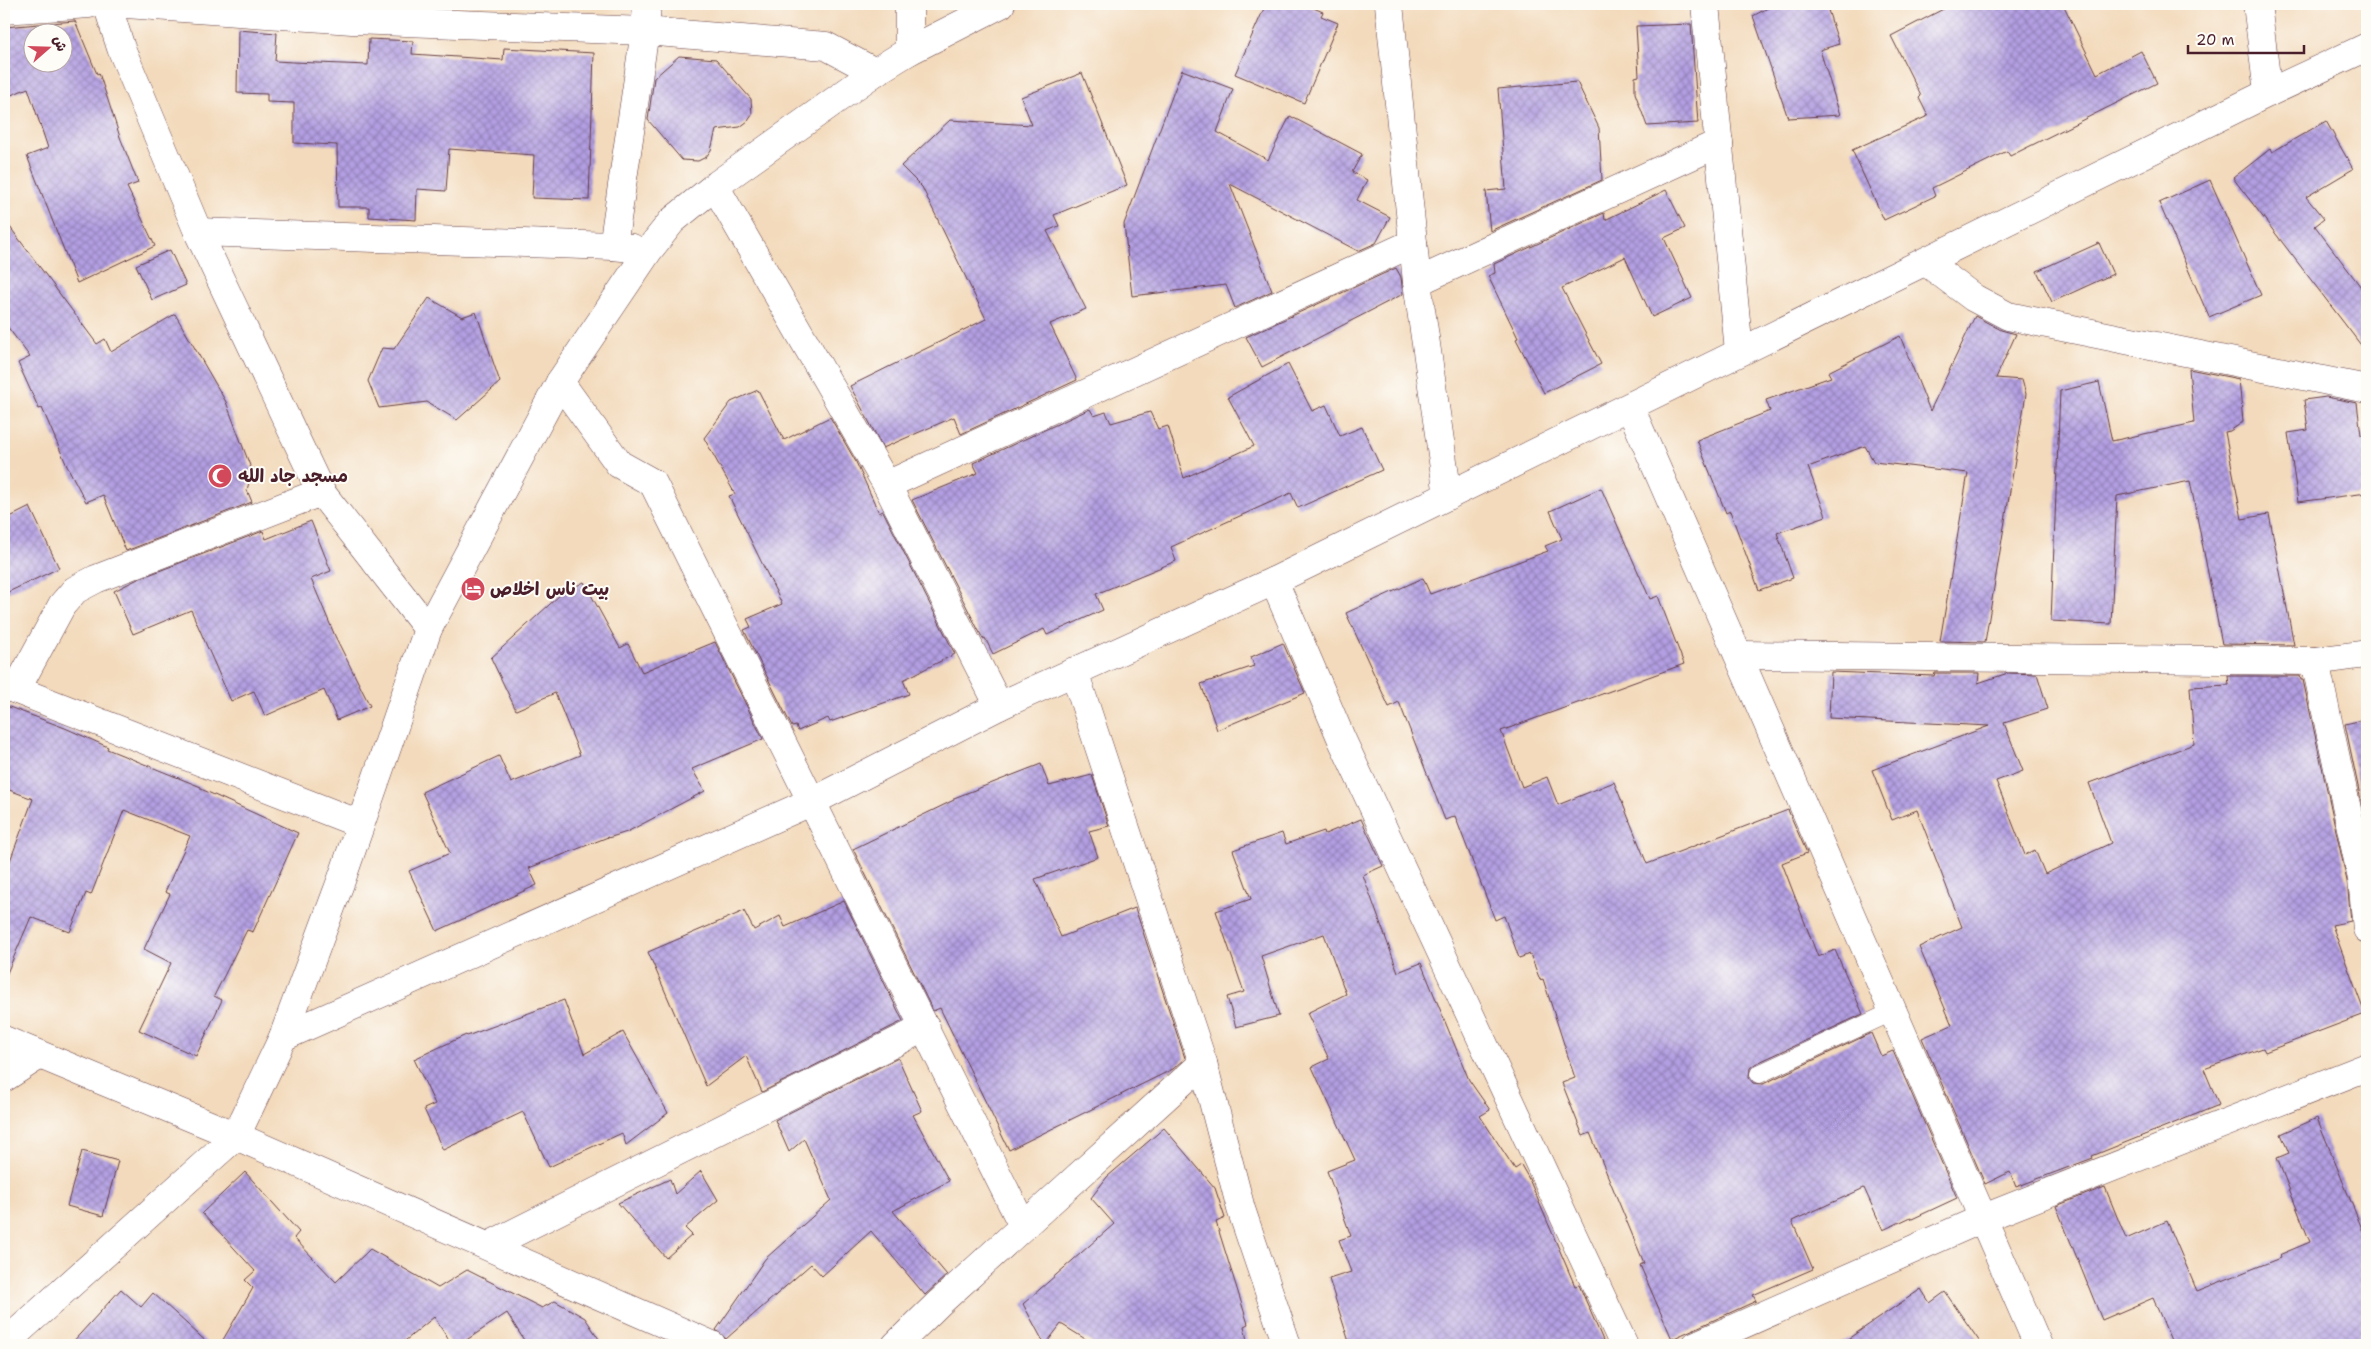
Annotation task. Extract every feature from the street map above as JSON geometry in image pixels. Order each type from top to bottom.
[{"type":"street","points":[[4,10],[89,4]]},
{"type":"street","points":[[107,4],[121,48],[198,232],[322,492],[428,629]]},
{"type":"street","points":[[126,4],[353,12],[645,31],[826,46],[875,72]]},
{"type":"street","points":[[613,246],[645,31],[647,4]]},
{"type":"street","points":[[909,4],[909,51]]},
{"type":"street","points":[[4,1344],[236,1136],[283,1036],[428,629],[560,382],[649,250],[672,221],[715,186],[875,72],[909,51],[1001,4]]},
{"type":"street","points":[[1388,4],[1417,282],[1448,496]]},
{"type":"street","points":[[2256,4],[2268,92]]},
{"type":"street","points":[[1708,5],[1719,143],[1740,351]]},
{"type":"street","points":[[283,1036],[813,801],[999,706],[1274,581],[1630,407],[1740,351],[1926,262],[2268,92],[2367,47]]},
{"type":"street","points":[[1417,282],[1719,143]]},
{"type":"street","points":[[715,186],[886,486],[999,706]]},
{"type":"street","points":[[198,232],[613,246],[649,250]]},
{"type":"street","points":[[886,486],[1413,243]]},
{"type":"street","points":[[1926,262],[1974,298],[2008,316],[2367,389]]},
{"type":"street","points":[[560,382],[619,464],[653,483],[926,1027],[1023,1226]]},
{"type":"street","points":[[1630,407],[2038,1345]]},
{"type":"street","points":[[322,492],[96,579],[75,590],[62,605],[10,687],[360,824]]},
{"type":"street","points":[[1274,581],[1342,740],[1624,1345]]},
{"type":"street","points":[[1739,655],[2315,661],[2367,654]]},
{"type":"street","points":[[2315,661],[2365,878],[2367,929]]},
{"type":"street","points":[[1074,671],[1203,1063],[1241,1208],[1287,1345]]},
{"type":"street","points":[[488,1246],[926,1027]]},
{"type":"street","points":[[4,1040],[38,1056],[236,1136],[712,1345]]},
{"type":"street","points":[[4,1078],[38,1056]]},
{"type":"street","points":[[896,1345],[938,1304],[1203,1063]]},
{"type":"street","points":[[1696,1345],[1984,1218],[2367,1067]]},
{"type":"lane","points":[[1759,1074],[1894,1012]]},
{"type":"building","points":[[1266,4],[1304,4],[1323,12],[1321,16],[1338,23],[1304,103],[1235,74]]},
{"type":"building","points":[[1775,4],[1826,4],[1839,44],[1820,50],[1840,115],[1788,118],[1753,16]]},
{"type":"building","points":[[1953,4],[2063,4],[2097,74],[2141,51],[2157,83],[2010,156],[2007,151],[1932,188],[1935,196],[1884,220],[1852,150],[1928,116],[1919,98],[1921,96],[1891,36]]},
{"type":"building","points":[[75,21],[97,74],[99,73],[120,137],[138,183],[127,187],[155,246],[77,283],[27,156],[48,148],[28,88],[4,98],[4,27],[22,25],[22,72],[72,72],[72,22],[63,22]]},
{"type":"building","points":[[1691,24],[1698,123],[1647,126],[1635,93],[1635,77],[1639,76],[1636,26]]},
{"type":"building","points":[[238,30],[277,33],[275,61],[368,65],[369,39],[413,41],[412,54],[503,60],[504,48],[594,53],[589,200],[532,198],[534,155],[449,149],[446,191],[417,189],[416,220],[369,217],[369,207],[338,207],[337,145],[294,143],[294,103],[267,102],[267,94],[237,93]]},
{"type":"building","points":[[679,56],[716,59],[751,99],[752,115],[748,121],[740,127],[716,130],[711,150],[706,157],[698,161],[682,160],[648,120],[654,78]]},
{"type":"building","points":[[1182,70],[1233,89],[1217,132],[1268,160],[1290,116],[1362,154],[1352,172],[1367,180],[1357,200],[1390,217],[1376,243],[1358,251],[1230,184],[1272,291],[1235,308],[1226,285],[1132,296],[1124,224]]},
{"type":"building","points":[[1082,73],[1127,185],[1054,215],[1059,226],[1047,231],[1086,309],[1050,324],[1077,380],[961,434],[954,417],[883,448],[850,386],[986,319],[922,187],[901,166],[950,120],[1032,125],[1021,97]]},
{"type":"building","points":[[1577,82],[1599,128],[1602,180],[1490,231],[1486,191],[1506,189],[1498,89]]},
{"type":"building","points":[[2326,121],[2353,169],[2306,197],[2324,219],[2315,226],[2367,295],[2367,353],[2233,178],[2270,149],[2272,152]]},
{"type":"building","points":[[2210,180],[2261,295],[2209,317],[2159,203]]},
{"type":"building","points":[[1666,190],[1685,228],[1664,238],[1692,298],[1652,317],[1625,257],[1562,288],[1601,364],[1544,393],[1516,339],[1518,338],[1488,276],[1495,273],[1494,264],[1604,213],[1605,220]]},
{"type":"building","points":[[4,219],[97,344],[105,339],[111,352],[175,314],[226,402],[252,471],[247,490],[252,502],[126,551],[103,495],[86,502],[67,466],[42,408],[39,409],[18,363],[30,357],[4,322]]},
{"type":"building","points":[[2099,243],[2113,274],[2052,302],[2037,271]]},
{"type":"building","points":[[170,250],[186,285],[152,300],[136,265]]},
{"type":"building","points":[[1396,268],[1401,277],[1403,294],[1262,367],[1246,337]]},
{"type":"building","points":[[429,298],[462,317],[476,312],[500,382],[457,420],[427,402],[379,408],[368,381],[382,348],[394,349]]},
{"type":"building","points":[[1975,316],[2001,330],[2016,334],[1996,378],[2022,380],[2026,394],[1985,642],[1940,641],[1968,473],[1874,462],[1865,446],[1808,467],[1826,516],[1777,533],[1793,578],[1759,590],[1730,511],[1726,513],[1697,440],[1770,411],[1766,400],[1831,377],[1828,372],[1900,336],[1930,411]]},
{"type":"building","points":[[1288,364],[1312,411],[1326,405],[1340,436],[1362,427],[1382,470],[1298,508],[1291,493],[1171,547],[1176,561],[1096,594],[1103,610],[1047,635],[1044,629],[993,654],[985,638],[983,639],[912,500],[978,473],[973,463],[1090,409],[1094,416],[1106,412],[1111,423],[1150,412],[1158,429],[1168,426],[1184,478],[1254,446],[1228,397]]},
{"type":"building","points":[[2189,369],[2239,379],[2243,422],[2230,431],[2225,432],[2242,519],[2269,514],[2294,645],[2222,644],[2190,481],[2117,496],[2111,624],[2051,621],[2060,391],[2099,382],[2112,441],[2194,423]]},
{"type":"building","points":[[758,390],[784,440],[830,417],[856,462],[879,513],[883,511],[955,654],[903,680],[909,694],[830,722],[828,718],[798,731],[796,726],[792,727],[744,630],[751,627],[747,619],[782,604],[729,496],[735,494],[704,438],[731,402]]},
{"type":"building","points":[[2326,397],[2357,403],[2361,435],[2367,434],[2367,493],[2298,502],[2288,433],[2308,430],[2304,400]]},
{"type":"building","points":[[1601,488],[1650,599],[1658,596],[1684,664],[1501,731],[1522,787],[1547,777],[1558,805],[1614,782],[1647,864],[1788,810],[1807,853],[1782,863],[1818,957],[1835,950],[1863,1014],[1755,1064],[1750,1068],[1749,1078],[1753,1083],[1763,1084],[1871,1033],[1881,1056],[1893,1051],[1957,1198],[1883,1230],[1864,1188],[1792,1221],[1813,1269],[1753,1295],[1756,1301],[1672,1339],[1640,1265],[1644,1263],[1590,1133],[1583,1136],[1562,1083],[1575,1078],[1543,979],[1540,980],[1530,954],[1519,958],[1504,916],[1495,920],[1455,816],[1445,820],[1399,702],[1389,707],[1346,613],[1423,578],[1430,594],[1548,551],[1545,546],[1562,539],[1550,511]]},
{"type":"building","points":[[30,507],[59,568],[4,594],[4,520]]},
{"type":"building","points":[[311,521],[331,571],[311,579],[335,636],[370,706],[337,720],[324,690],[265,716],[254,691],[231,701],[191,610],[133,634],[114,591],[138,579],[263,531],[266,539]]},
{"type":"building","points":[[584,582],[620,648],[628,644],[642,672],[715,642],[763,739],[692,769],[705,791],[627,832],[608,837],[529,868],[537,885],[437,931],[409,871],[450,853],[422,792],[499,756],[511,783],[580,755],[555,693],[516,710],[491,658],[561,594]]},
{"type":"building","points":[[1283,643],[1305,693],[1217,730],[1201,684],[1254,666],[1251,657]]},
{"type":"building","points":[[1831,672],[1934,676],[1935,673],[1979,673],[1978,683],[2008,673],[2037,674],[2048,709],[2004,723],[2023,771],[1996,781],[2025,855],[2035,850],[2045,874],[2111,843],[2089,783],[2194,744],[2190,687],[2229,685],[2228,676],[2300,676],[2301,680],[2303,680],[2347,881],[2351,921],[2332,925],[2365,1014],[2265,1052],[2263,1048],[2204,1069],[2219,1105],[2092,1156],[2093,1158],[2016,1187],[2010,1172],[1985,1184],[1922,1038],[1952,1025],[1919,947],[1962,927],[1917,810],[1892,820],[1872,770],[1989,726],[1829,718]]},
{"type":"building","points":[[4,705],[65,728],[108,747],[107,749],[201,787],[201,789],[298,833],[253,932],[247,930],[214,996],[222,1000],[196,1056],[139,1030],[171,963],[144,949],[170,894],[165,892],[190,836],[124,810],[91,895],[86,893],[70,932],[31,917],[4,980],[4,877],[33,799],[4,788]]},
{"type":"building","points":[[2367,719],[2367,829],[2345,724]]},
{"type":"building","points":[[1041,764],[1049,786],[1092,775],[1109,826],[1089,831],[1098,857],[1035,879],[1061,937],[1135,908],[1185,1058],[1173,1069],[1009,1150],[940,1008],[933,1011],[853,849],[954,800],[954,798]]},
{"type":"building","points":[[1361,819],[1383,866],[1363,875],[1398,972],[1421,963],[1469,1080],[1490,1110],[1480,1116],[1515,1169],[1521,1165],[1529,1179],[1575,1286],[1579,1285],[1605,1345],[1350,1345],[1329,1279],[1351,1272],[1339,1240],[1351,1236],[1327,1171],[1355,1160],[1312,1067],[1329,1059],[1307,1013],[1346,994],[1324,934],[1261,956],[1279,1016],[1236,1027],[1227,997],[1244,992],[1216,911],[1251,899],[1233,850],[1282,833],[1286,844],[1324,831],[1325,834]]},
{"type":"building","points":[[844,901],[903,1021],[762,1092],[746,1056],[706,1086],[648,952],[744,911],[754,930],[780,916],[785,927]]},
{"type":"building","points":[[564,1000],[584,1054],[623,1032],[668,1113],[626,1145],[622,1133],[549,1167],[523,1112],[443,1150],[424,1109],[435,1104],[414,1059],[466,1035]]},
{"type":"building","points":[[898,1058],[922,1111],[913,1115],[949,1181],[893,1211],[947,1275],[925,1295],[871,1231],[822,1276],[811,1264],[726,1339],[716,1330],[765,1259],[831,1200],[804,1139],[789,1152],[775,1120]]},
{"type":"building","points":[[2317,1118],[2367,1241],[2367,1345],[2173,1345],[2153,1298],[2102,1320],[2056,1206],[2105,1187],[2126,1239],[2167,1221],[2197,1291],[2280,1258],[2279,1255],[2310,1242],[2277,1158],[2289,1153],[2281,1134]]},
{"type":"building","points":[[1164,1128],[1215,1188],[1225,1218],[1216,1222],[1248,1324],[1244,1326],[1248,1345],[1095,1345],[1061,1324],[1045,1345],[1023,1304],[1114,1224],[1091,1198],[1107,1177]]},
{"type":"building","points":[[82,1151],[118,1161],[103,1216],[67,1206]]},
{"type":"building","points":[[701,1171],[718,1200],[685,1228],[692,1235],[666,1258],[618,1203],[670,1179],[675,1194]]},
{"type":"building","points":[[245,1172],[299,1232],[294,1238],[336,1282],[370,1249],[438,1288],[467,1270],[542,1308],[555,1301],[585,1318],[603,1345],[527,1345],[507,1313],[459,1345],[452,1345],[434,1317],[400,1345],[220,1345],[253,1288],[245,1280],[255,1271],[202,1213]]},
{"type":"building","points":[[121,1289],[141,1307],[153,1293],[210,1345],[70,1345]]},
{"type":"building","points":[[1921,1289],[1930,1303],[1945,1292],[1982,1345],[1839,1345]]},
{"type":"place","name":"مسجد جاد الله","points":[[220,476]]},
{"type":"place","name":"بيت ناس اخلاص","points":[[473,589]]}]
